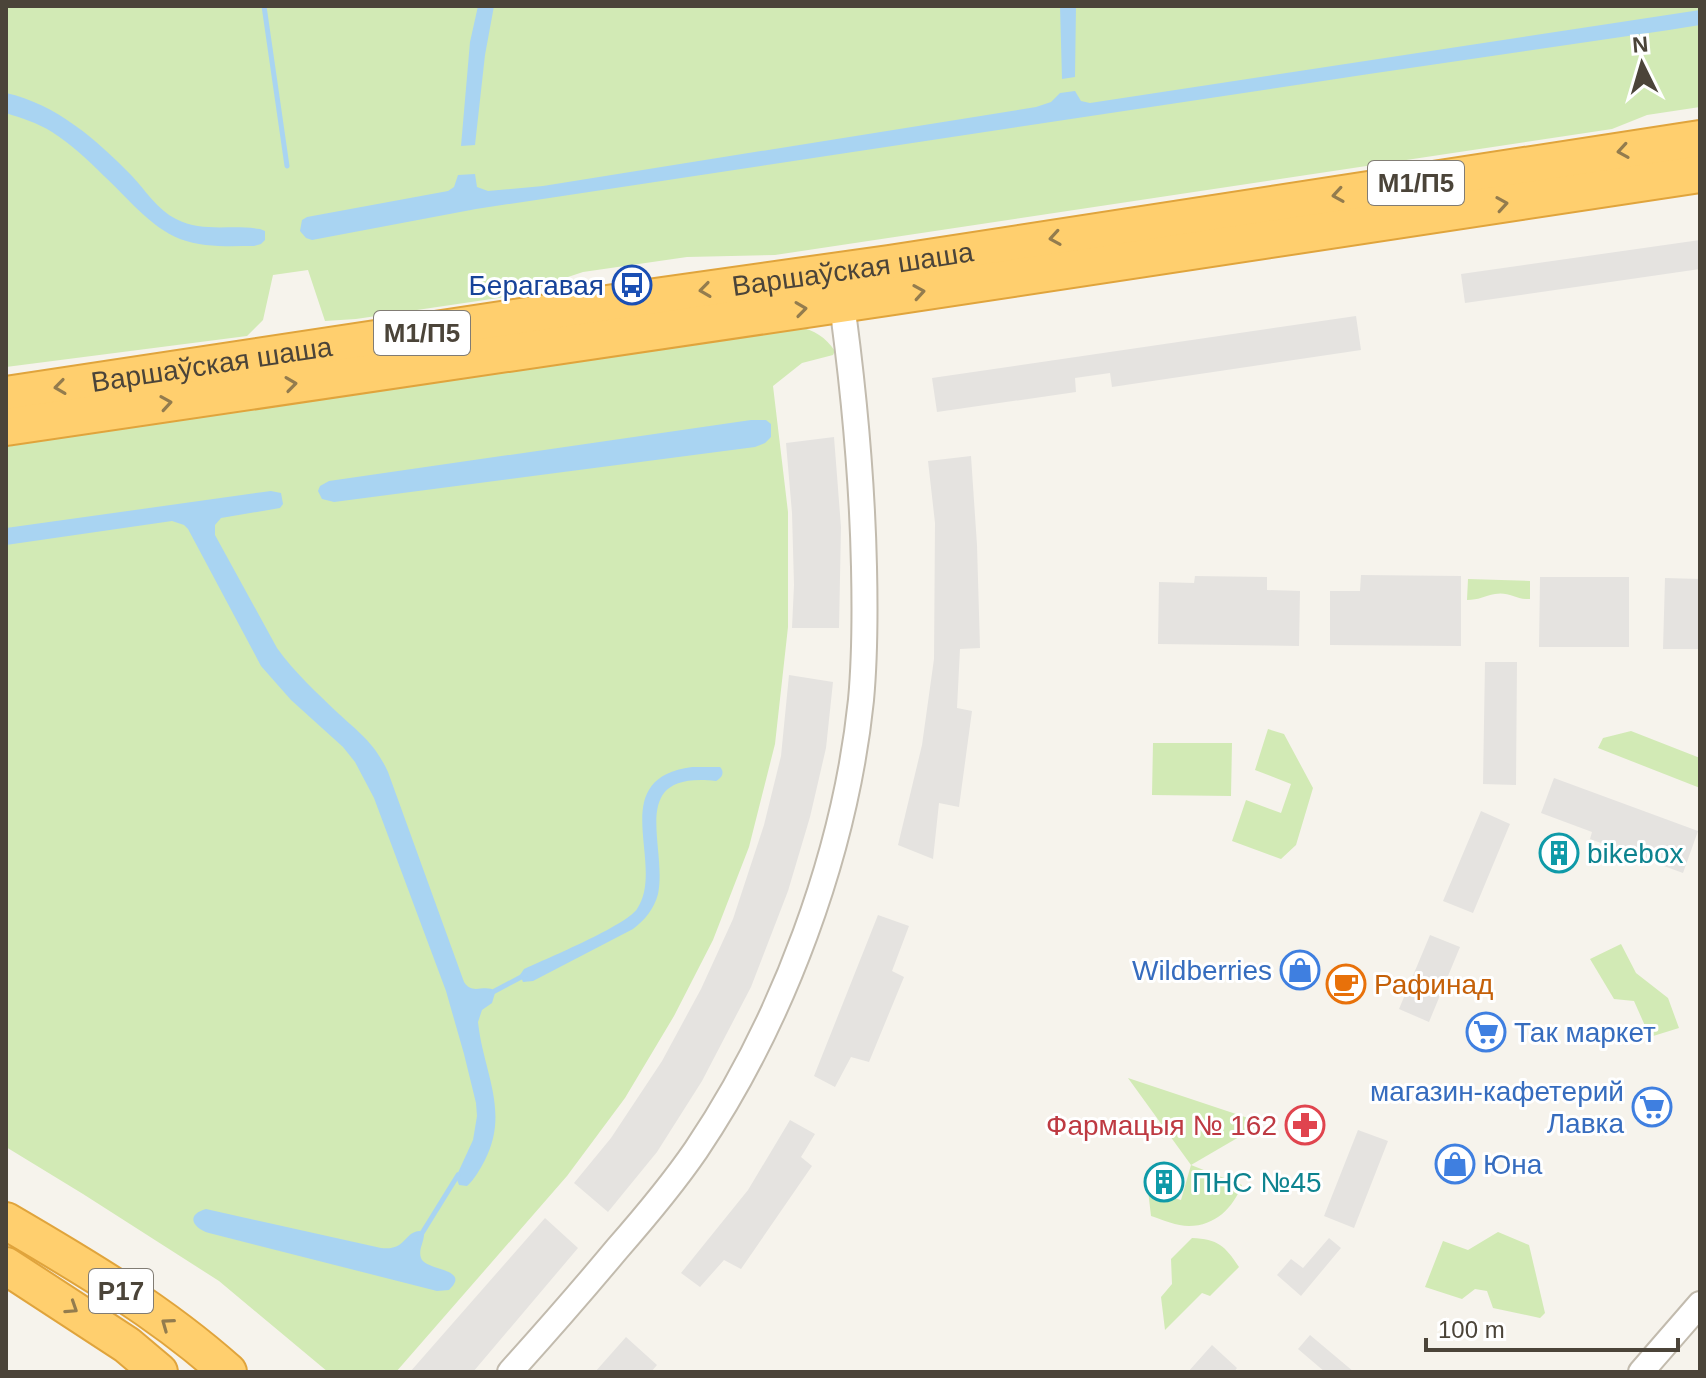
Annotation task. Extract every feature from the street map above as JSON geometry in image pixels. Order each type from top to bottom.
[{"type":"highway","name":"Варшаўская шаша","points":[[6,427],[1700,139]]},
{"type":"highway","name":"Варшаўская шаша","points":[[6,395],[634,300],[840,287],[1700,174]]},
{"type":"highway","name":"Р17","points":[[6,1221],[100,1276],[206,1352],[228,1372]]},
{"type":"highway","name":"Р17","points":[[6,1266],[127,1345],[159,1372]]},
{"type":"street","points":[[510,1372],[655,1205],[696,1150],[722,1108],[780,997],[834,846],[851,770],[861,699],[865,603],[856,405],[840,287]]},
{"type":"street","points":[[1641,1372],[1700,1304]]},
{"type":"green space","points":[[6,6],[1700,6],[1700,107],[1647,115],[1612,129],[775,255],[687,257],[583,272],[511,296],[356,319],[325,321],[308,270],[273,275],[263,320],[247,336],[6,367]]},
{"type":"green space","points":[[798,327],[819,335],[835,351],[833,355],[802,363],[773,386],[788,512],[788,627],[775,744],[749,847],[713,940],[674,1016],[625,1098],[567,1176],[396,1372],[328,1372],[219,1281],[6,1147],[6,447],[138,423]]},
{"type":"green space","points":[[1468,579],[1530,581],[1530,599],[1500,593],[1467,600]]},
{"type":"green space","points":[[1268,729],[1284,734],[1313,788],[1296,845],[1281,859],[1232,841],[1246,800],[1281,813],[1291,784],[1255,770]]},
{"type":"green space","points":[[1631,731],[1700,758],[1700,788],[1598,748],[1603,738]]},
{"type":"green space","points":[[1153,743],[1232,743],[1231,796],[1152,795]]},
{"type":"green space","points":[[1621,944],[1636,973],[1668,998],[1679,1028],[1650,1037],[1634,1001],[1614,999],[1590,959]]},
{"type":"green space","points":[[1128,1078],[1263,1123],[1191,1165]]},
{"type":"green space","points":[[1191,1165],[1242,1185],[1234,1201],[1215,1219],[1198,1225],[1180,1225],[1151,1216],[1148,1190],[1181,1200]]},
{"type":"green space","points":[[1498,1232],[1529,1245],[1545,1313],[1540,1318],[1493,1308],[1487,1291],[1475,1289],[1462,1299],[1425,1287],[1443,1241],[1468,1250]]},
{"type":"green space","points":[[1192,1238],[1220,1245],[1239,1267],[1210,1296],[1202,1293],[1165,1330],[1161,1297],[1172,1284],[1171,1259]]},
{"type":"shaded area","points":[[1700,240],[1700,269],[1465,303],[1461,274]]},
{"type":"shaded area","points":[[1356,316],[1361,350],[1112,387],[1110,373],[1075,378],[1076,392],[937,412],[932,378]]},
{"type":"shaded area","points":[[834,437],[841,527],[839,628],[792,628],[792,513],[786,443]]},
{"type":"shaded area","points":[[971,456],[980,648],[960,649],[957,708],[972,711],[959,807],[939,803],[933,859],[898,845],[922,745],[934,659],[935,523],[928,461]]},
{"type":"shaded area","points":[[1361,575],[1461,576],[1461,646],[1330,645],[1330,591],[1360,591]]},
{"type":"shaded area","points":[[1195,576],[1267,577],[1267,590],[1300,591],[1299,646],[1158,644],[1159,582],[1194,583]]},
{"type":"shaded area","points":[[1540,577],[1629,577],[1629,647],[1539,647]]},
{"type":"shaded area","points":[[1665,578],[1700,579],[1700,649],[1663,649]]},
{"type":"shaded area","points":[[1485,662],[1517,662],[1516,785],[1483,784]]},
{"type":"shaded area","points":[[789,675],[833,682],[826,748],[788,891],[751,987],[702,1081],[657,1152],[608,1212],[574,1183],[611,1138],[662,1061],[701,989],[733,919],[764,825],[781,756]]},
{"type":"shaded area","points":[[1554,778],[1698,831],[1683,873],[1590,839],[1592,832],[1541,813]]},
{"type":"shaded area","points":[[1481,811],[1510,824],[1473,913],[1443,901]]},
{"type":"shaded area","points":[[878,915],[909,926],[892,971],[904,977],[869,1062],[851,1057],[835,1087],[814,1076]]},
{"type":"shaded area","points":[[1430,935],[1460,947],[1429,1022],[1399,1009]]},
{"type":"shaded area","points":[[790,1120],[815,1134],[801,1157],[812,1166],[741,1269],[724,1260],[700,1287],[681,1273],[748,1190]]},
{"type":"shaded area","points":[[1358,1130],[1388,1141],[1354,1228],[1324,1216]]},
{"type":"shaded area","points":[[545,1218],[578,1248],[473,1372],[410,1372]]},
{"type":"shaded area","points":[[1329,1238],[1341,1248],[1301,1296],[1277,1275],[1291,1259],[1303,1268]]},
{"type":"shaded area","points":[[1310,1335],[1354,1372],[1325,1372],[1298,1349]]},
{"type":"shaded area","points":[[626,1337],[657,1365],[651,1372],[595,1372]]},
{"type":"shaded area","points":[[1212,1345],[1237,1368],[1234,1372],[1188,1372]]},
{"type":"water","points":[[478,6],[494,6],[475,145],[461,146],[470,42]]},
{"type":"water","points":[[1060,6],[1076,6],[1075,77],[1062,79]]},
{"type":"water","points":[[1700,10],[1700,25],[1669,30],[476,209],[312,240],[300,231],[302,220],[307,217],[448,191],[454,187],[458,175],[475,174],[477,187],[488,191],[543,186],[1036,107],[1051,102],[1060,93],[1075,91],[1081,101],[1090,103]]},
{"type":"water","points":[[6,93],[42,106],[75,125],[105,149],[158,205],[176,219],[196,226],[260,229],[265,231],[265,240],[254,246],[217,246],[189,242],[169,234],[149,220],[66,142],[41,126],[6,113]]},
{"type":"water","points":[[766,420],[771,424],[771,437],[755,447],[334,502],[322,499],[318,491],[329,481]]},
{"type":"water","points":[[271,491],[281,493],[283,504],[280,508],[221,518],[215,525],[215,535],[277,648],[306,682],[367,740],[383,762],[464,982],[470,988],[488,988],[495,993],[492,1003],[482,1010],[478,1022],[493,1091],[495,1125],[485,1160],[467,1186],[459,1185],[456,1177],[473,1140],[476,1103],[446,991],[374,798],[355,762],[343,747],[291,700],[261,666],[188,529],[172,521],[6,545],[6,528]]},
{"type":"water","points":[[692,767],[720,767],[722,775],[716,781],[688,781],[670,788],[660,799],[657,834],[660,875],[658,894],[648,914],[633,929],[533,981],[523,982],[520,975],[524,969],[602,933],[637,909],[644,891],[646,870],[643,806],[650,788],[665,775]]},
{"type":"water","points":[[206,1209],[381,1248],[396,1247],[410,1234],[420,1231],[424,1234],[420,1250],[422,1260],[452,1274],[454,1283],[449,1290],[437,1291],[209,1233],[195,1225],[194,1221],[195,1215]]},
{"type":"waterway","points":[[264,6],[287,166]]},
{"type":"waterway","points":[[491,993],[525,975]]},
{"type":"waterway","points":[[419,1238],[458,1175]]},
{"type":"place","name":"Берагавая","points":[[632,285]]},
{"type":"place","name":"bikebox","points":[[1559,853]]},
{"type":"place","name":"Wildberries","points":[[1300,970]]},
{"type":"place","name":"Рафинад","points":[[1346,984]]},
{"type":"place","name":"Так маркет","points":[[1486,1032]]},
{"type":"place","name":"магазин-кафетерий Лавка","points":[[1652,1107]]},
{"type":"place","name":"Фармацыя № 162","points":[[1305,1125]]},
{"type":"place","name":"Юна","points":[[1455,1164]]},
{"type":"place","name":"ПНС №45","points":[[1164,1182]]}]
